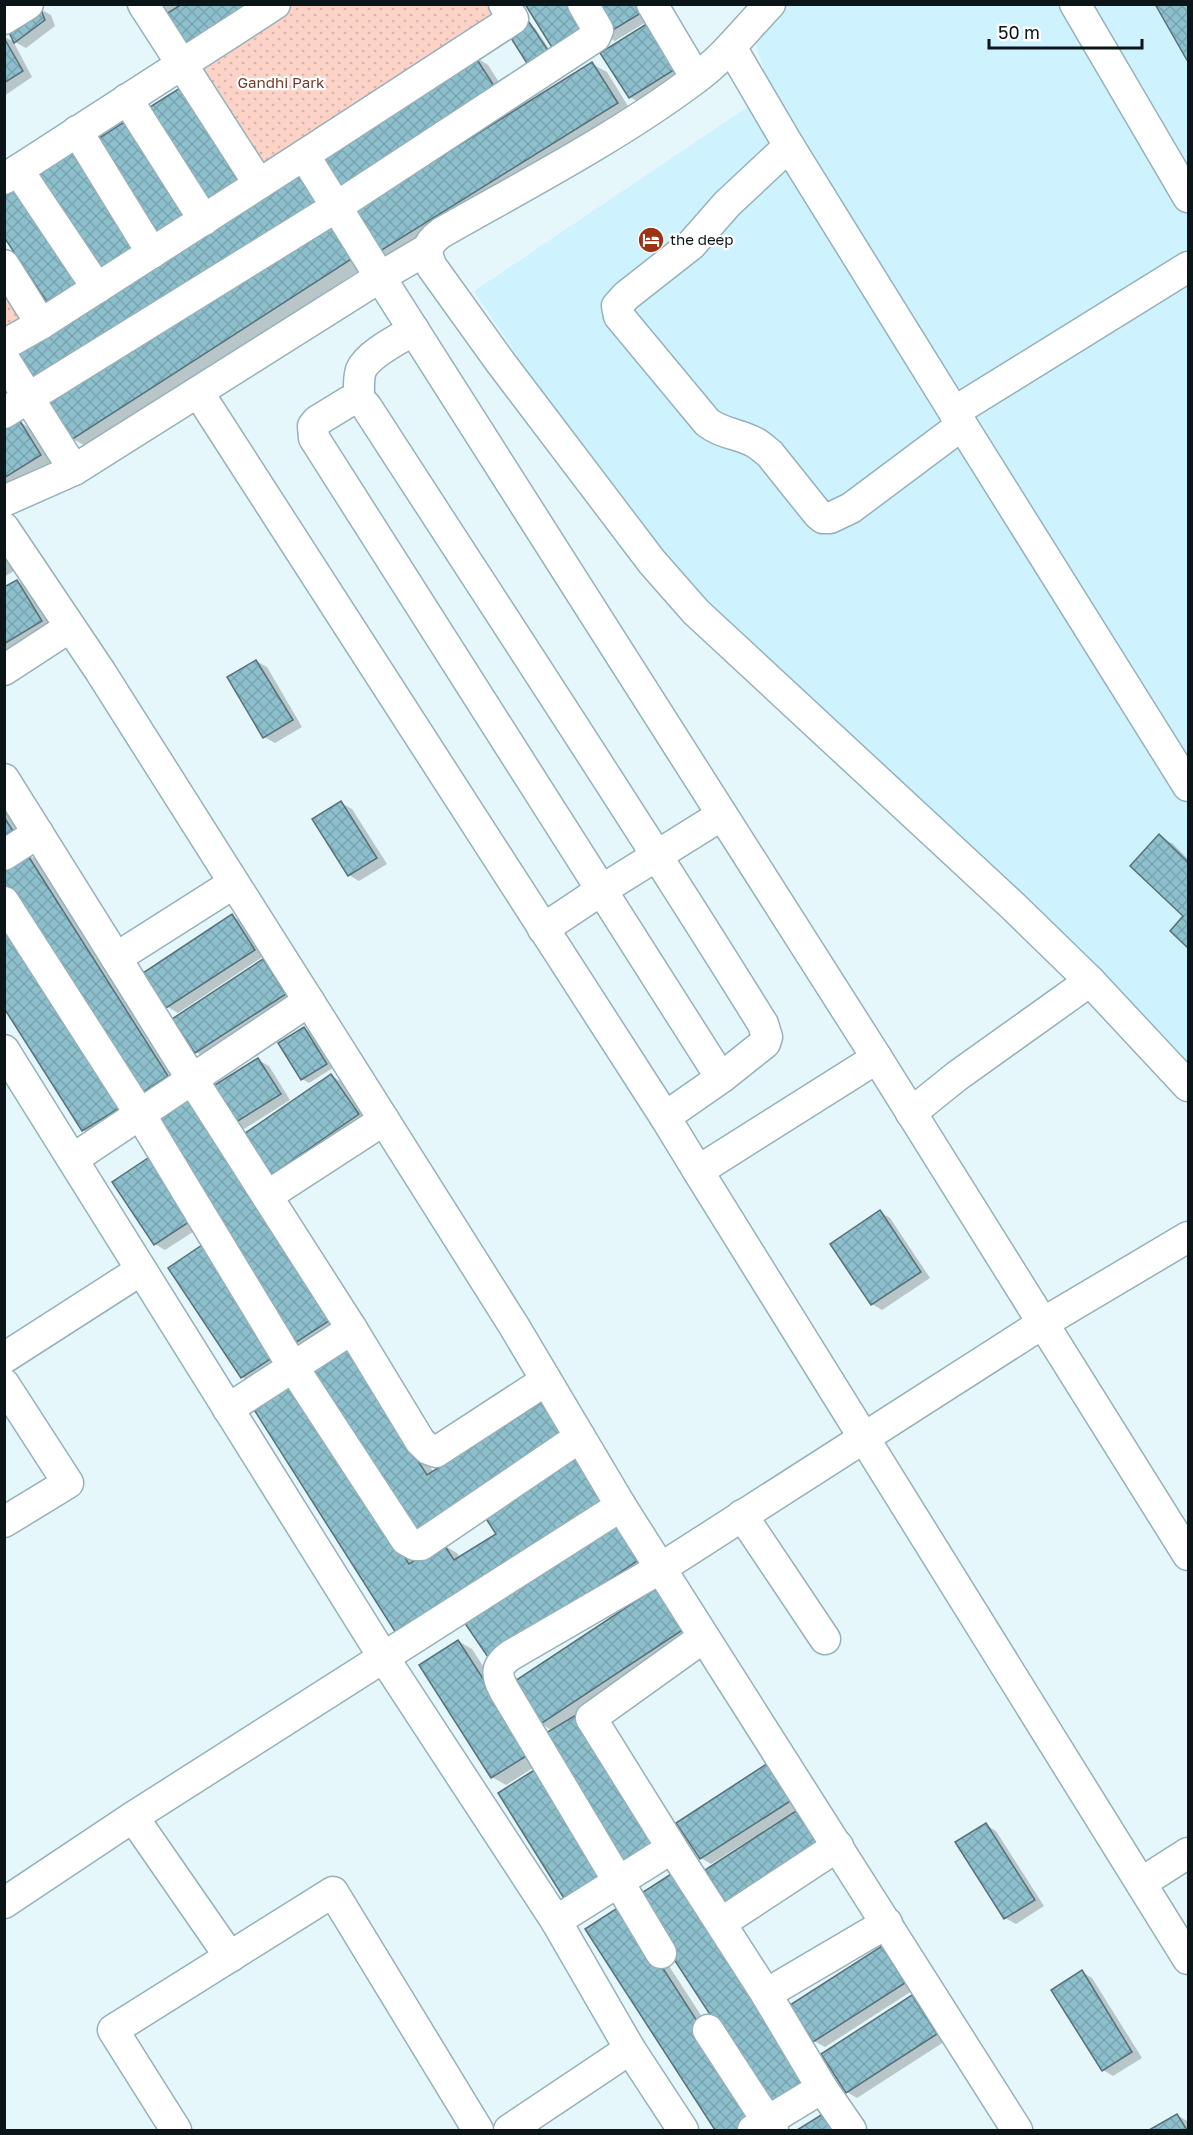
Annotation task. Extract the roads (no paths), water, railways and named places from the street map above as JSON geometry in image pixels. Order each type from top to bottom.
[{"type":"street","points":[[4,19],[28,4]]},
{"type":"street","points":[[143,4],[260,184]]},
{"type":"street","points":[[97,288],[11,175],[275,4]]},
{"type":"street","points":[[4,345],[41,324],[204,220],[513,19],[504,4]]},
{"type":"street","points":[[17,405],[336,207],[595,37],[598,30],[584,4]]},
{"type":"street","points":[[652,4],[696,78]]},
{"type":"street","points":[[4,501],[74,470],[426,250],[433,239],[441,233],[626,125],[696,78],[731,47],[770,4]]},
{"type":"street","points":[[1076,4],[1188,197]]},
{"type":"street","points":[[731,47],[789,146],[1188,786]]},
{"type":"street","points":[[127,99],[204,220]]},
{"type":"street","points":[[77,131],[152,253]]},
{"type":"street","points":[[789,146],[721,210],[691,245],[626,296],[617,306],[619,316],[707,422],[718,429],[762,447],[824,518],[830,518],[851,508],[958,418],[1188,267]]},
{"type":"street","points":[[304,154],[1188,1555]]},
{"type":"street","points":[[426,250],[432,267],[501,363],[652,562],[688,604],[1014,907],[1090,981],[1188,1086]]},
{"type":"street","points":[[4,265],[41,324]]},
{"type":"street","points":[[414,330],[375,354],[364,365],[359,379],[359,399],[366,406],[658,855],[766,1030],[765,1043],[721,1078],[665,1117]]},
{"type":"street","points":[[4,359],[17,405],[74,470]]},
{"type":"street","points":[[198,392],[665,1117],[1187,1954]]},
{"type":"street","points":[[359,399],[348,402],[317,422],[313,426],[314,438],[721,1078]]},
{"type":"street","points":[[4,528],[15,565],[70,627],[234,883],[514,1326],[621,1506],[1017,2130]]},
{"type":"street","points":[[4,670],[70,627]]},
{"type":"street","points":[[4,779],[352,1329],[420,1441],[428,1449],[436,1452],[545,1381]]},
{"type":"street","points":[[543,929],[722,815]]},
{"type":"street","points":[[4,855],[38,833]]},
{"type":"street","points":[[116,958],[234,883]]},
{"type":"street","points":[[4,902],[140,1114],[293,1368],[406,1539],[414,1545],[426,1542],[580,1437]]},
{"type":"street","points":[[911,1113],[957,1076],[1090,981]]},
{"type":"street","points":[[72,1159],[309,1002]]},
{"type":"street","points":[[4,1050],[384,1658],[555,1922],[630,2049],[683,2130]]},
{"type":"street","points":[[698,1171],[876,1058]]},
{"type":"street","points":[[267,1196],[384,1120]]},
{"type":"street","points":[[661,1953],[504,1690],[498,1678],[497,1670],[500,1664],[511,1655],[660,1568],[1043,1323],[1188,1237]]},
{"type":"street","points":[[4,1358],[141,1270]]},
{"type":"street","points":[[228,1409],[352,1329]]},
{"type":"street","points":[[4,1384],[68,1483],[4,1522]]},
{"type":"street","points":[[4,1903],[133,1817],[621,1506]]},
{"type":"street","points":[[742,1515],[825,1639]]},
{"type":"street","points":[[704,1637],[591,1718],[766,1994],[822,2088],[851,2130]]},
{"type":"street","points":[[133,1817],[230,1957]]},
{"type":"street","points":[[721,1923],[838,1846]]},
{"type":"street","points":[[555,1922],[672,1848]]},
{"type":"street","points":[[1142,1883],[1188,1852]]},
{"type":"street","points":[[176,2130],[113,2030],[333,1892],[478,2130]]},
{"type":"street","points":[[766,1994],[887,1923]]},
{"type":"street","points":[[708,2030],[764,2128],[822,2088]]},
{"type":"street","points":[[508,2130],[630,2049]]},
{"type":"place","name":"the deep","points":[[651,240]]},
{"type":"park label","name":"Gandhi Park","points":[[281,83]]}]
